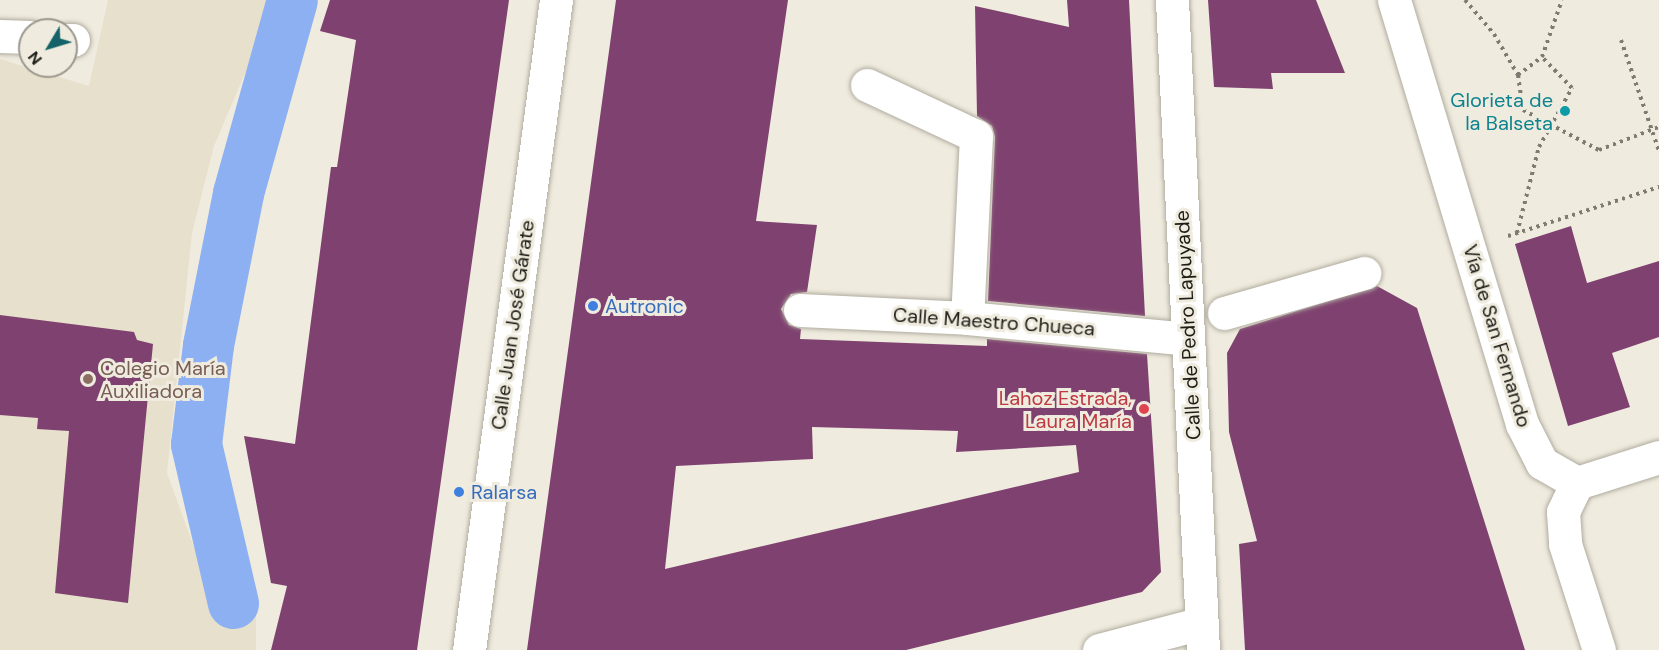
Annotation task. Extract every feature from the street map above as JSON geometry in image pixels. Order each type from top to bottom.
[{"type":"street","name":"Calle Juan José Gárate","points":[[469,650],[556,0]]},
{"type":"street","name":"Calle de Pedro Lapuyade","points":[[1172,0],[1202,636]]},
{"type":"street","name":"Vía de San Fernando","points":[[1394,0],[1522,424],[1542,463],[1577,483]]},
{"type":"street","points":[[0,36],[18,37]]},
{"type":"street","points":[[867,85],[976,136],[967,318]]},
{"type":"street","points":[[1224,313],[1364,273]]},
{"type":"street","name":"Calle Maestro Chueca","points":[[800,310],[967,318],[1188,339]]},
{"type":"street","points":[[1599,650],[1565,544],[1563,513],[1577,483],[1659,457]]},
{"type":"street","points":[[1099,650],[1202,636]]},
{"type":"path","points":[[1465,0],[1494,34],[1518,75],[1524,110],[1550,126],[1599,150],[1659,127]]},
{"type":"path","points":[[1518,75],[1542,57],[1562,0]]},
{"type":"path","points":[[1621,40],[1659,151]]},
{"type":"path","points":[[1517,233],[1550,126],[1572,88],[1542,57]]},
{"type":"path","points":[[1501,239],[1659,188]]},
{"type":"shaded area","name":"Colegio María Auxiliadora","points":[[108,0],[274,0],[266,3],[260,38],[214,146],[192,233],[167,473],[214,602],[256,605],[256,650],[0,650],[0,59],[18,64],[18,78],[63,78],[89,86]]},
{"type":"building","points":[[330,0],[509,0],[417,650],[271,650],[287,586],[271,583],[244,436],[295,444],[331,167],[337,167],[356,40],[320,31]]},
{"type":"building","points":[[616,0],[788,0],[756,221],[817,225],[807,292],[791,294],[781,309],[789,325],[801,329],[800,339],[987,346],[987,339],[1147,354],[1161,572],[1142,592],[906,650],[527,650]],"holes":[[[812,427],[958,431],[956,452],[1076,445],[1079,472],[665,569],[676,466],[813,459]]]},
{"type":"building","points":[[1067,0],[1129,0],[1145,316],[988,301],[995,137],[992,126],[977,116],[975,6],[1069,27]]},
{"type":"building","points":[[1208,0],[1316,0],[1345,73],[1271,73],[1273,89],[1214,87]]},
{"type":"building","points":[[1571,226],[1587,283],[1659,261],[1659,337],[1612,353],[1630,407],[1568,426],[1515,244]]},
{"type":"building","points":[[1377,286],[1417,308],[1525,650],[1245,650],[1239,544],[1257,541],[1229,432],[1227,353],[1240,329]]},
{"type":"building","points":[[0,315],[134,332],[137,340],[153,344],[128,603],[55,593],[69,431],[37,429],[38,418],[0,415]]},
{"type":"waterway","points":[[233,603],[196,444],[208,345],[238,193],[292,0]]},
{"type":"place","name":"Glorieta de la Balseta","points":[[1565,111]]},
{"type":"place","name":"Autronic","points":[[593,306]]},
{"type":"place","name":"Colegio María Auxiliadora","points":[[88,379]]},
{"type":"place","name":"Lahoz Estrada, Laura María","points":[[1144,409]]},
{"type":"place","name":"Ralarsa","points":[[459,492]]}]
